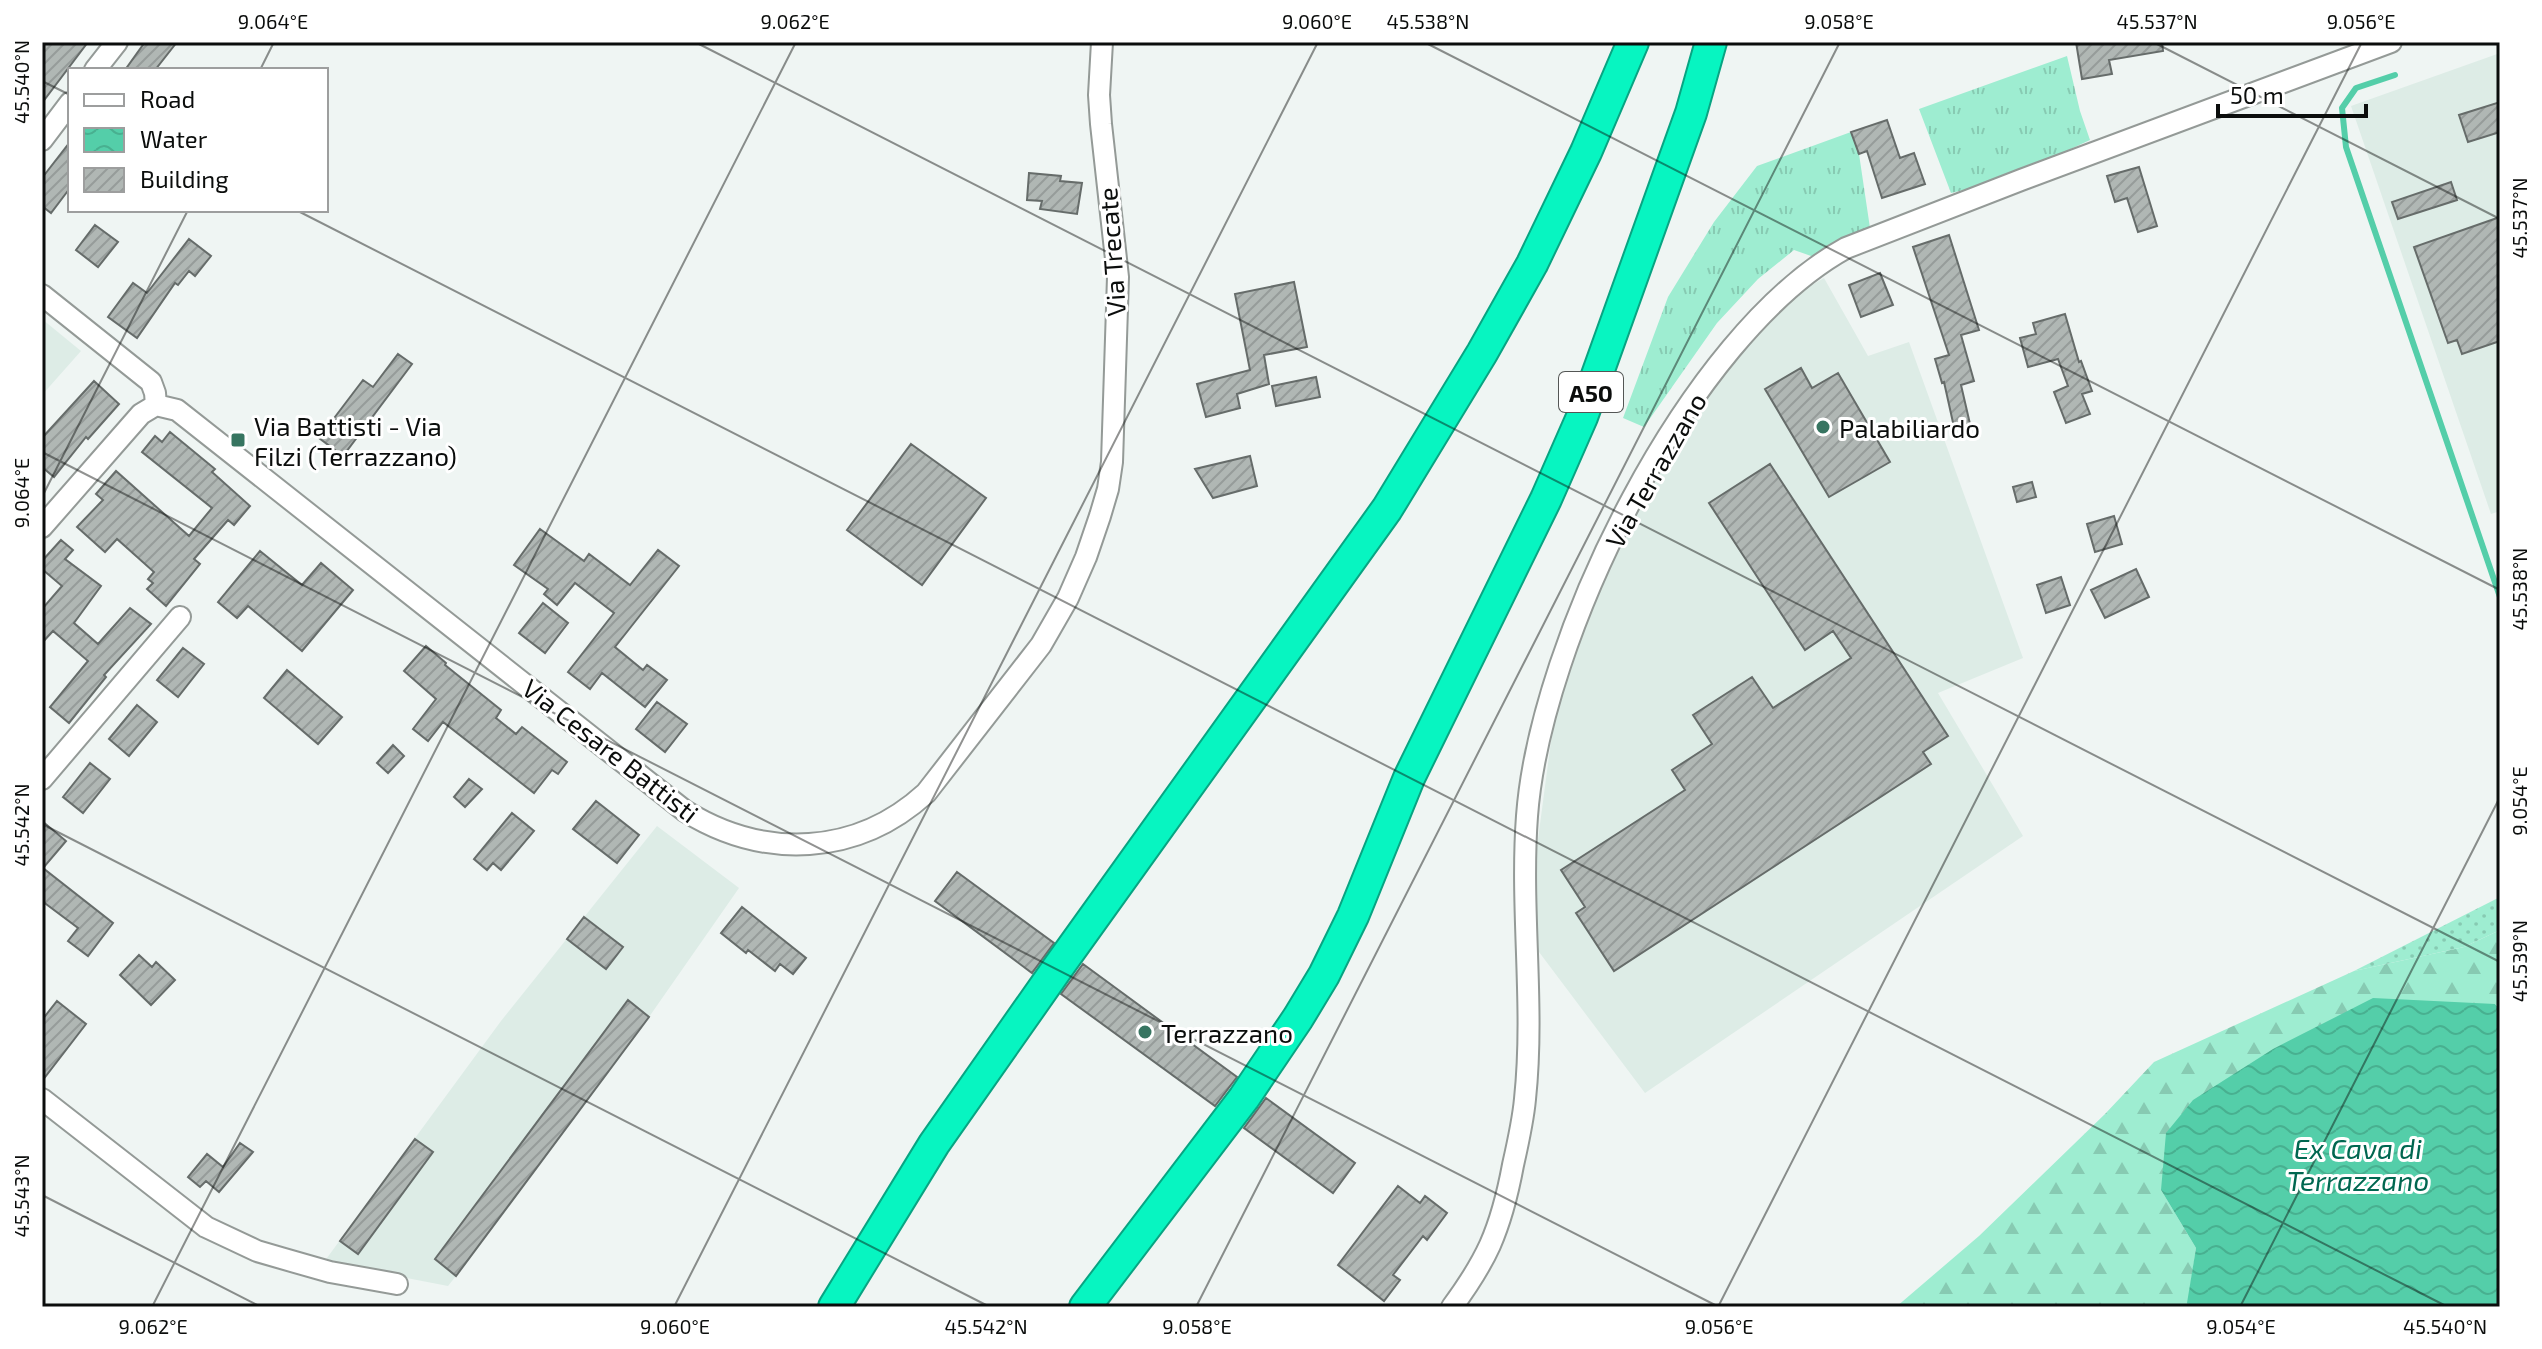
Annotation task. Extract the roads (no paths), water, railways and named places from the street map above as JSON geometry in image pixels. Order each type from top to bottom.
[{"type":"highway","points":[[834,1307],[934,1144],[1387,509],[1532,264],[1586,152],[1633,42]]},
{"type":"highway","name":"A50","points":[[1085,1307],[1244,1098],[1298,1018],[1330,963],[1353,916],[1409,778],[1546,499],[1582,417],[1691,113],[1711,42]]},
{"type":"street","points":[[97,68],[117,42]]},
{"type":"street","name":"Via Trecate","points":[[1102,42],[1099,95],[1118,277],[1112,462]]},
{"type":"street","name":"Via Terrazzano","points":[[1452,1307],[1490,1246],[1506,1200],[1525,1100],[1525,853],[1532,776],[1548,700],[1583,601],[1632,499],[1684,412],[1770,308],[1797,281],[1846,248],[2391,42]]},
{"type":"street","points":[[42,140],[68,106]]},
{"type":"street","points":[[42,295],[151,382],[156,405],[141,414],[42,527]]},
{"type":"street","name":"Via Cesare Battisti","points":[[156,405],[177,410],[685,811],[736,835],[794,845],[824,843],[860,833],[916,802],[934,784],[1041,645],[1068,598],[1104,503],[1112,462]]},
{"type":"street","points":[[42,779],[180,617]]},
{"type":"street","points":[[42,1099],[206,1227],[269,1255],[397,1284]]},
{"type":"water","name":"Ex Cava di Terrazzano","points":[[2373,998],[2495,1004],[2500,1010],[2500,1307],[2196,1307],[2187,1303],[2196,1248],[2161,1190],[2166,1133],[2193,1100],[2273,1049]]},
{"type":"waterway","points":[[2395,75],[2356,88],[2342,108],[2346,147],[2500,597]]},
{"type":"place","name":"Palabiliardo","points":[[1823,427]]},
{"type":"place","name":"Via Battisti - Via Filzi (Terrazzano)","points":[[238,440]]},
{"type":"place","name":"Terrazzano","points":[[1145,1032]]}]
